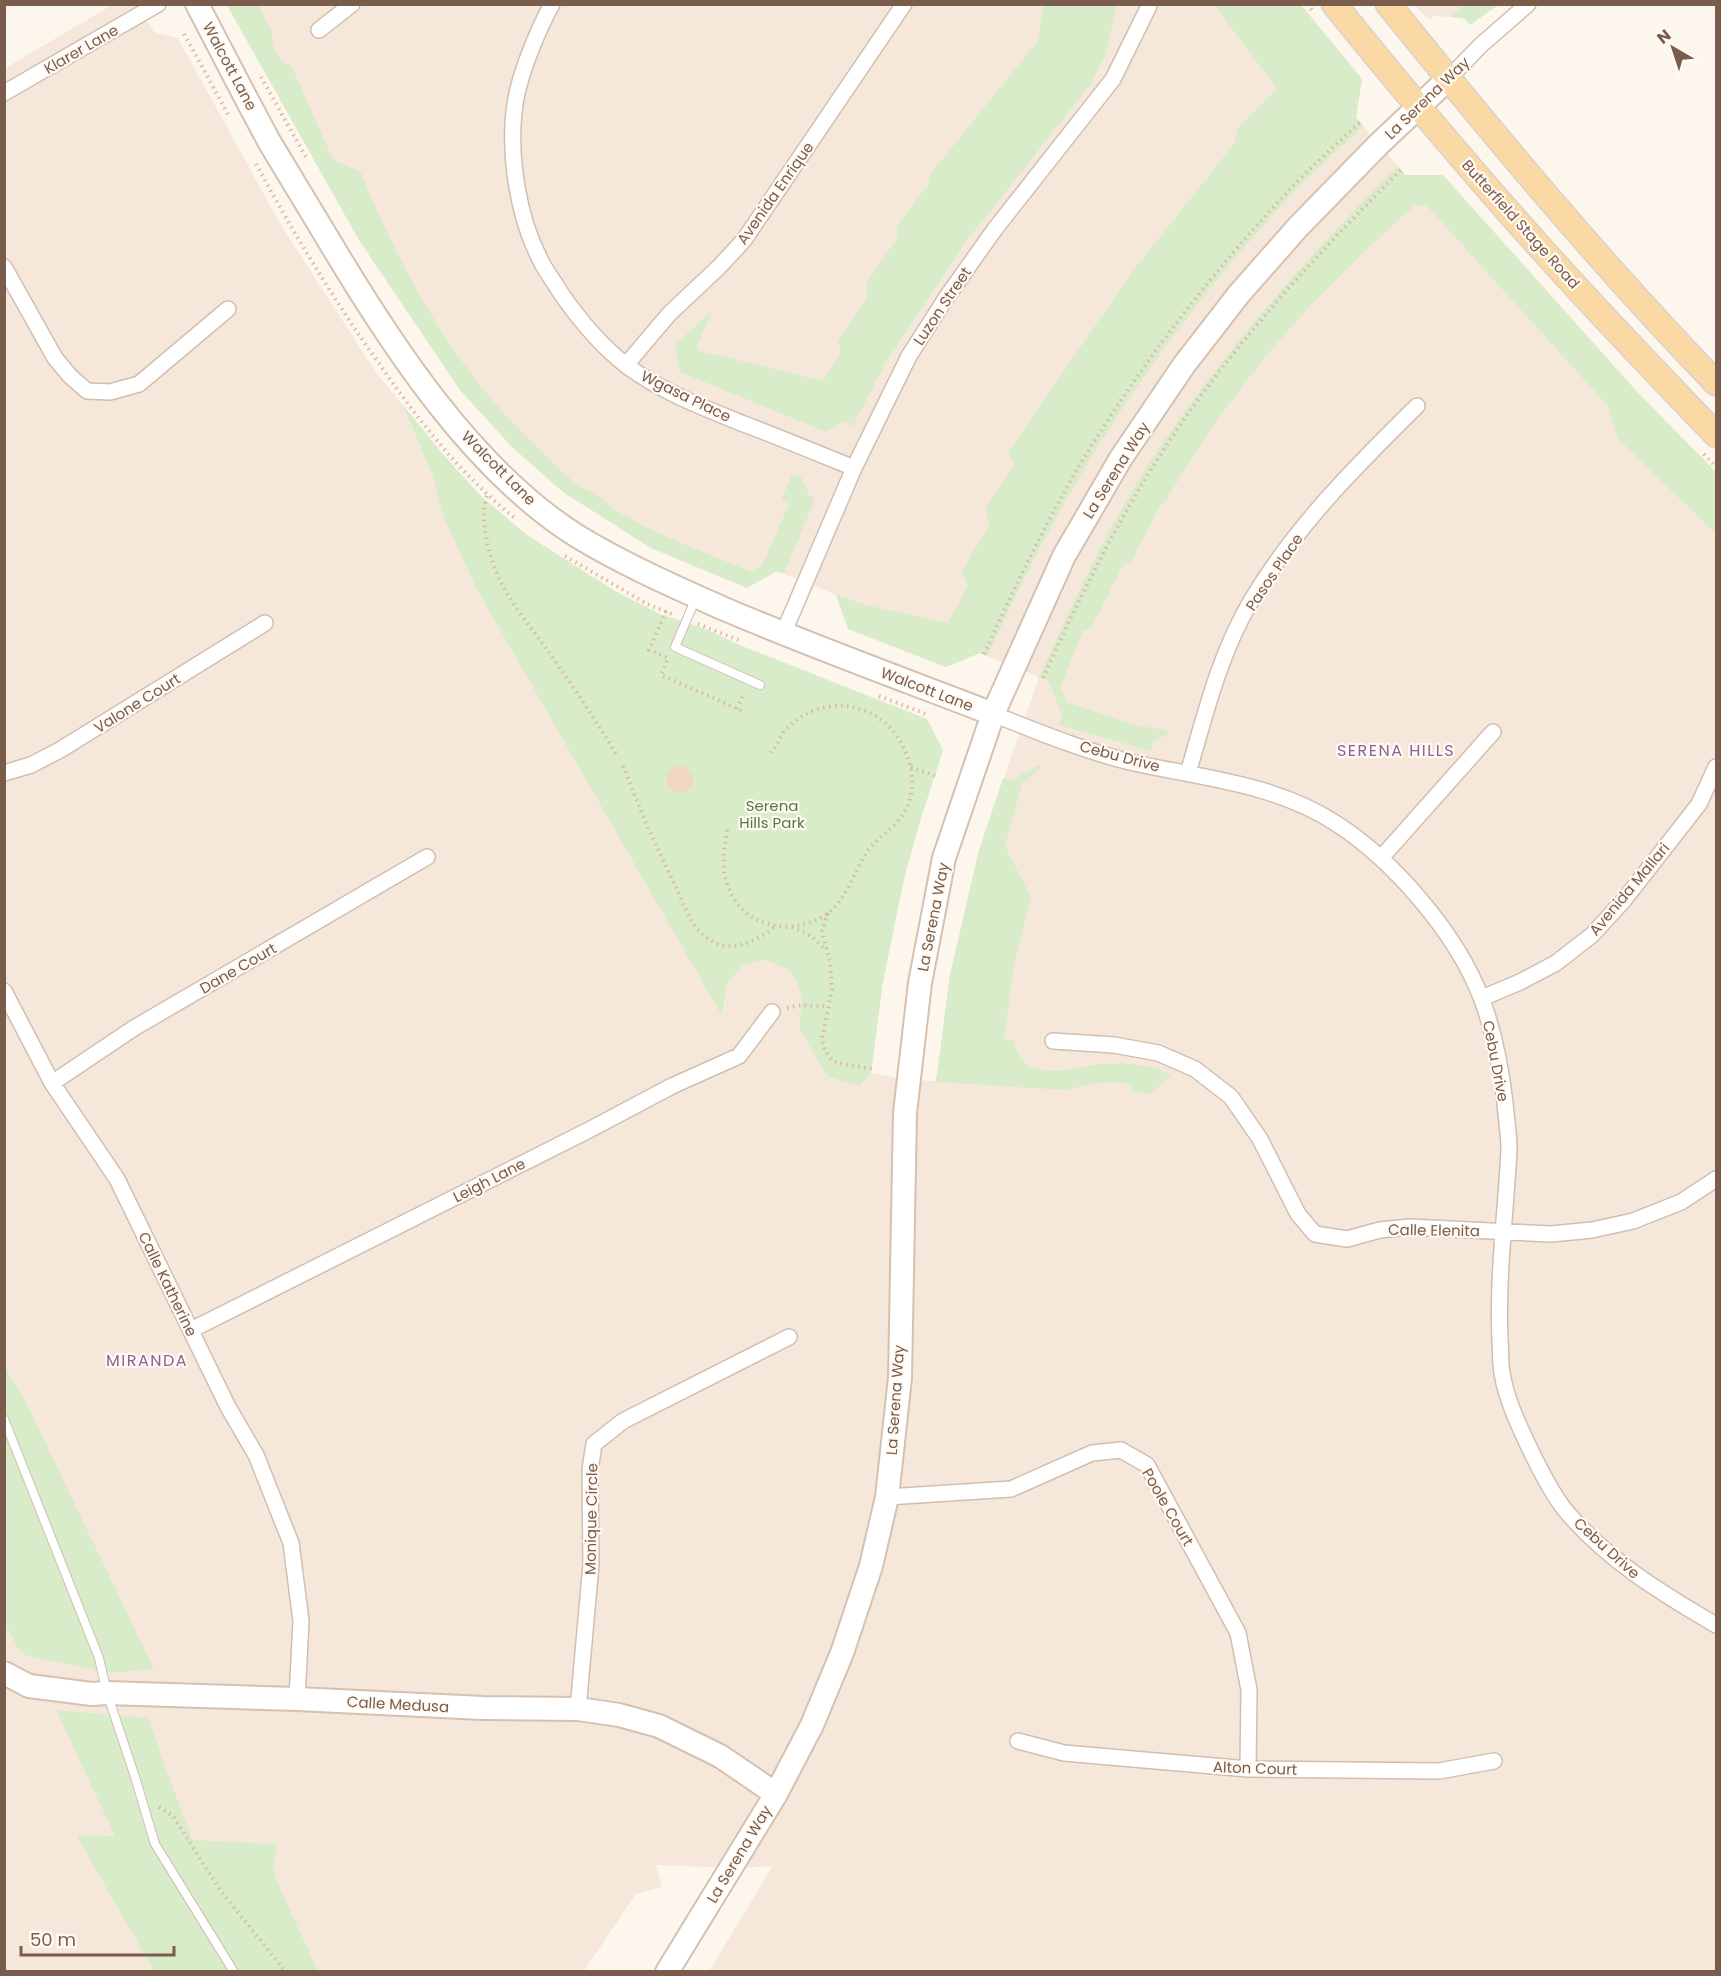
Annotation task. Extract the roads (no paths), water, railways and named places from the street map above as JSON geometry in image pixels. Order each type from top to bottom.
[{"type":"main road","name":"Walcott Lane","points":[[197,4],[270,143],[393,344],[447,415],[520,493],[575,534],[627,564],[696,597],[783,634],[993,714]]},
{"type":"main road","name":"Butterfield Stage Road","points":[[1334,4],[1419,108],[1584,296],[1716,435]]},
{"type":"main road","points":[[1388,4],[1448,79],[1628,290],[1716,383]]},
{"type":"main road","name":"La Serena Way","points":[[667,1971],[776,1794],[812,1725],[842,1653],[870,1566],[887,1497],[900,1378],[905,1113],[920,983],[944,858],[993,714],[1064,556],[1121,458],[1184,365],[1239,294],[1298,227],[1379,144],[1448,79]]},
{"type":"main road","name":"Calle Medusa","points":[[4,1673],[29,1686],[92,1694],[578,1709],[619,1715],[659,1726],[720,1755],[776,1794]]},
{"type":"street","name":"Klarer Lane","points":[[4,93],[158,4]]},
{"type":"street","points":[[319,30],[352,4]]},
{"type":"street","name":"Avenida Enrique","points":[[626,365],[670,313],[744,240],[904,4]]},
{"type":"street","name":"La Serena Way","points":[[1448,79],[1528,4]]},
{"type":"street","name":"Luzon Street","points":[[783,634],[854,468],[909,356],[995,229],[1113,79],[1149,6]]},
{"type":"street","name":"Wgasa Place","points":[[545,7],[516,98],[513,150],[516,186],[525,223],[543,264],[570,306],[589,329],[626,365],[657,385],[697,405],[854,468]]},
{"type":"street","points":[[4,267],[55,358],[87,391],[110,392],[139,384],[228,309]]},
{"type":"street","name":"Pasos Place","points":[[1188,773],[1225,657],[1250,603],[1280,558],[1318,510],[1356,466],[1417,406]]},
{"type":"street","name":"Valone Court","points":[[4,773],[31,765],[60,750],[265,623]]},
{"type":"street","name":"Cebu Drive","points":[[993,714],[1038,732],[1128,762],[1253,788],[1297,802],[1337,824],[1380,858],[1394,870],[1433,915],[1467,966],[1482,998],[1503,1081],[1509,1144],[1499,1313],[1502,1373],[1516,1421],[1537,1464],[1564,1508],[1599,1545],[1643,1581],[1716,1625]]},
{"type":"street","points":[[1380,858],[1493,732]]},
{"type":"street","name":"Avenida Mallari","points":[[1482,998],[1556,963],[1592,935],[1624,900],[1698,804],[1716,767]]},
{"type":"street","name":"Dane Court","points":[[52,1083],[134,1028],[427,857]]},
{"type":"street","name":"Calle Katherine","points":[[4,992],[52,1083],[117,1179],[228,1407],[256,1455],[291,1544],[301,1621],[297,1699]]},
{"type":"street","name":"Leigh Lane","points":[[190,1330],[568,1141],[672,1086],[739,1056],[772,1012]]},
{"type":"street","name":"Calle Elenita","points":[[1053,1041],[1114,1045],[1158,1053],[1194,1069],[1231,1097],[1260,1139],[1298,1214],[1315,1234],[1347,1239],[1380,1230],[1410,1227],[1551,1234],[1592,1230],[1634,1221],[1681,1202],[1716,1179]]},
{"type":"street","name":"Monique Circle","points":[[578,1709],[591,1564],[591,1470],[594,1444],[623,1421],[789,1337]]},
{"type":"street","name":"Poole Court","points":[[887,1497],[1011,1489],[1092,1453],[1121,1450],[1147,1465],[1238,1633],[1249,1690],[1248,1769]]},
{"type":"street","name":"Alton Court","points":[[1018,1741],[1064,1753],[1248,1769],[1440,1771],[1494,1761]]},
{"type":"lane","points":[[696,597],[675,647],[760,685]]},
{"type":"lane","points":[[4,1419],[99,1658],[107,1693],[155,1844],[234,1971]]},
{"type":"district","name":"SERENA HILLS","points":[[1396,750]]},
{"type":"district","name":"MIRANDA","points":[[147,1360]]},
{"type":"park label","name":"Serena Hills Park","points":[[772,814]]}]
